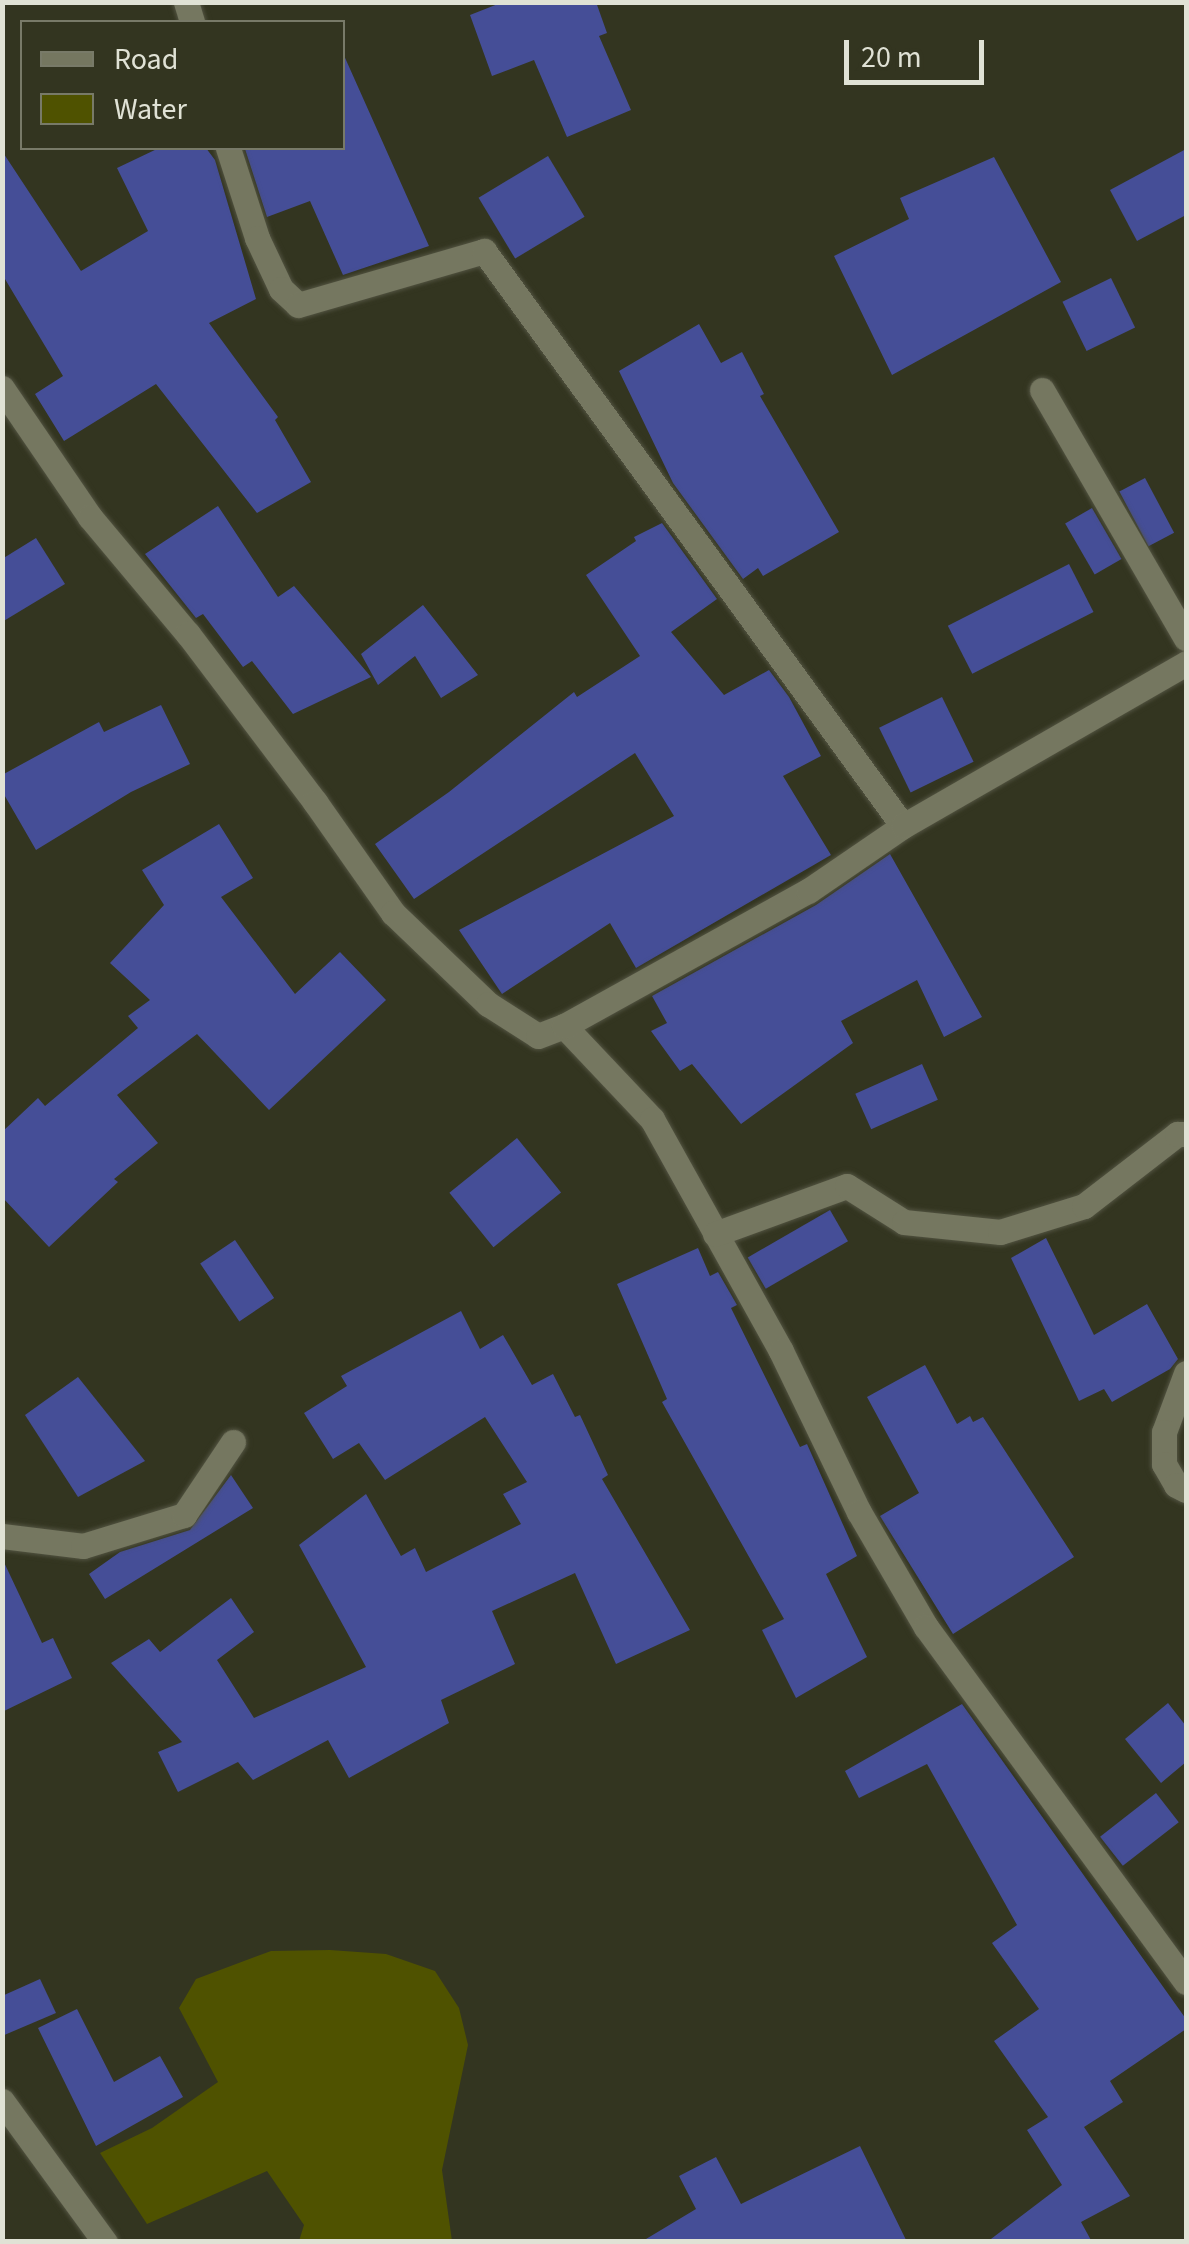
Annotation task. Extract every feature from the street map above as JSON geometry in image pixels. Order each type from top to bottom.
[{"type":"street","points":[[229,150],[258,238],[281,289],[298,305],[484,251],[904,826]]},
{"type":"street","points":[[2,388],[90,517],[234,695],[393,913],[488,1004],[538,1036],[564,1026],[808,890],[904,826],[1186,663]]},
{"type":"street","points":[[1042,390],[1186,638]]},
{"type":"street","points":[[564,1026],[652,1120],[781,1351],[859,1512],[926,1627],[1186,1982]]},
{"type":"street","points":[[715,1234],[847,1186],[904,1222],[1000,1232],[1084,1206],[1177,1134],[1186,1134]]},
{"type":"street","points":[[1186,1372],[1164,1432],[1164,1464],[1176,1485],[1186,1490]]},
{"type":"street","points":[[2,1536],[83,1546],[184,1515],[232,1442]]},
{"type":"street","points":[[2,2101],[105,2242]]},
{"type":"water","points":[[271,1951],[386,1954],[435,1971],[459,2008],[468,2045],[442,2170],[452,2241],[299,2241],[304,2225],[267,2171],[147,2224],[100,2153],[152,2128],[218,2082],[179,2008],[196,1979]]},
{"type":"building","points":[[503,2],[596,2],[607,33],[599,36],[631,110],[567,137],[534,60],[492,76],[470,15]]},
{"type":"building","points":[[345,58],[429,246],[343,275],[310,201],[267,217],[245,150],[345,150]]},
{"type":"building","points":[[1186,149],[1186,215],[1137,241],[1110,190]]},
{"type":"building","points":[[155,150],[208,150],[215,160],[256,299],[209,323],[278,417],[275,420],[311,482],[257,513],[156,384],[64,441],[35,394],[63,376],[2,274],[2,151],[81,271],[148,231],[117,168]]},
{"type":"building","points":[[548,156],[585,217],[515,259],[479,198]]},
{"type":"building","points":[[994,157],[1061,282],[892,375],[834,256],[909,219],[900,198]]},
{"type":"building","points":[[1111,278],[1135,327],[1087,351],[1062,302]]},
{"type":"building","points":[[699,324],[721,363],[742,352],[764,394],[760,396],[839,532],[763,576],[758,568],[743,579],[673,483],[619,371]]},
{"type":"building","points":[[1145,478],[1174,533],[1149,546],[1119,492]]},
{"type":"building","points":[[218,506],[278,597],[294,586],[371,677],[293,714],[252,661],[243,667],[203,614],[196,618],[145,554]]},
{"type":"building","points":[[1092,508],[1122,559],[1095,575],[1065,524]]},
{"type":"building","points":[[662,523],[717,599],[671,632],[724,695],[769,670],[789,697],[821,756],[783,776],[831,855],[636,968],[610,923],[502,994],[459,930],[674,816],[635,753],[414,899],[375,844],[449,792],[574,692],[577,697],[640,656],[586,575],[636,541],[634,537]]},
{"type":"building","points":[[36,538],[65,584],[2,622],[2,559]]},
{"type":"building","points":[[1069,564],[1094,612],[972,674],[948,626]]},
{"type":"building","points":[[423,605],[478,675],[441,698],[415,656],[378,685],[361,654]]},
{"type":"building","points":[[942,697],[974,762],[911,792],[879,728]]},
{"type":"building","points":[[161,705],[190,764],[131,792],[36,850],[2,791],[2,775],[99,722],[104,732]]},
{"type":"building","points":[[219,824],[253,878],[221,897],[295,994],[340,952],[386,1000],[269,1110],[197,1034],[117,1095],[158,1143],[114,1179],[118,1182],[49,1247],[2,1197],[2,1132],[38,1098],[45,1106],[138,1028],[128,1016],[150,1000],[110,963],[164,905],[142,870]]},
{"type":"building","points":[[890,854],[982,1017],[944,1037],[917,980],[841,1021],[853,1043],[741,1124],[692,1064],[680,1071],[651,1031],[667,1023],[652,996],[816,905]]},
{"type":"building","points":[[922,1064],[938,1100],[871,1129],[855,1094]]},
{"type":"building","points":[[517,1138],[561,1192],[493,1247],[449,1193]]},
{"type":"building","points":[[830,1210],[848,1241],[766,1289],[748,1258]]},
{"type":"building","points":[[1046,1238],[1094,1335],[1147,1304],[1178,1359],[1170,1369],[1112,1402],[1104,1389],[1079,1401],[1011,1258]]},
{"type":"building","points":[[235,1240],[274,1298],[239,1322],[200,1263]]},
{"type":"building","points":[[698,1248],[710,1276],[718,1272],[737,1305],[731,1308],[800,1447],[807,1444],[857,1556],[826,1574],[867,1657],[796,1698],[762,1630],[784,1619],[662,1402],[667,1399],[617,1284]]},
{"type":"building","points":[[461,1311],[480,1349],[503,1335],[532,1385],[553,1374],[575,1417],[580,1415],[608,1475],[602,1479],[690,1630],[616,1664],[575,1573],[492,1611],[515,1664],[441,1700],[449,1723],[349,1778],[328,1740],[253,1780],[238,1762],[178,1792],[158,1752],[182,1742],[111,1663],[149,1639],[160,1652],[231,1598],[254,1632],[217,1660],[254,1718],[366,1667],[299,1545],[366,1494],[401,1556],[415,1548],[426,1572],[521,1524],[503,1494],[527,1482],[485,1417],[385,1480],[359,1443],[333,1459],[304,1413],[347,1386],[341,1376]]},
{"type":"building","points":[[925,1365],[957,1424],[970,1416],[973,1422],[983,1417],[1074,1557],[953,1634],[880,1516],[919,1493],[867,1397]]},
{"type":"building","points":[[78,1377],[145,1461],[78,1497],[25,1415]]},
{"type":"building","points":[[231,1475],[253,1508],[105,1599],[89,1574],[120,1552],[190,1530]]},
{"type":"building","points":[[2,1558],[42,1643],[53,1638],[72,1678],[2,1712]]},
{"type":"building","points":[[1168,1703],[1186,1726],[1186,1762],[1161,1783],[1125,1739]]},
{"type":"building","points":[[962,1704],[1186,2019],[1186,2029],[1110,2081],[1123,2102],[1084,2127],[1130,2196],[1081,2222],[1092,2242],[987,2242],[1062,2185],[1027,2130],[1048,2117],[994,2041],[1039,2009],[992,1943],[1017,1925],[927,1764],[859,1798],[845,1771]]},
{"type":"building","points":[[1156,1793],[1179,1822],[1123,1866],[1100,1837]]},
{"type":"building","points":[[40,1979],[56,2013],[2,2036],[2,1996]]},
{"type":"building","points":[[77,2009],[114,2082],[160,2056],[183,2097],[96,2146],[38,2028]]},
{"type":"building","points":[[860,2146],[907,2242],[641,2242],[696,2209],[679,2176],[716,2157],[741,2204]]}]
